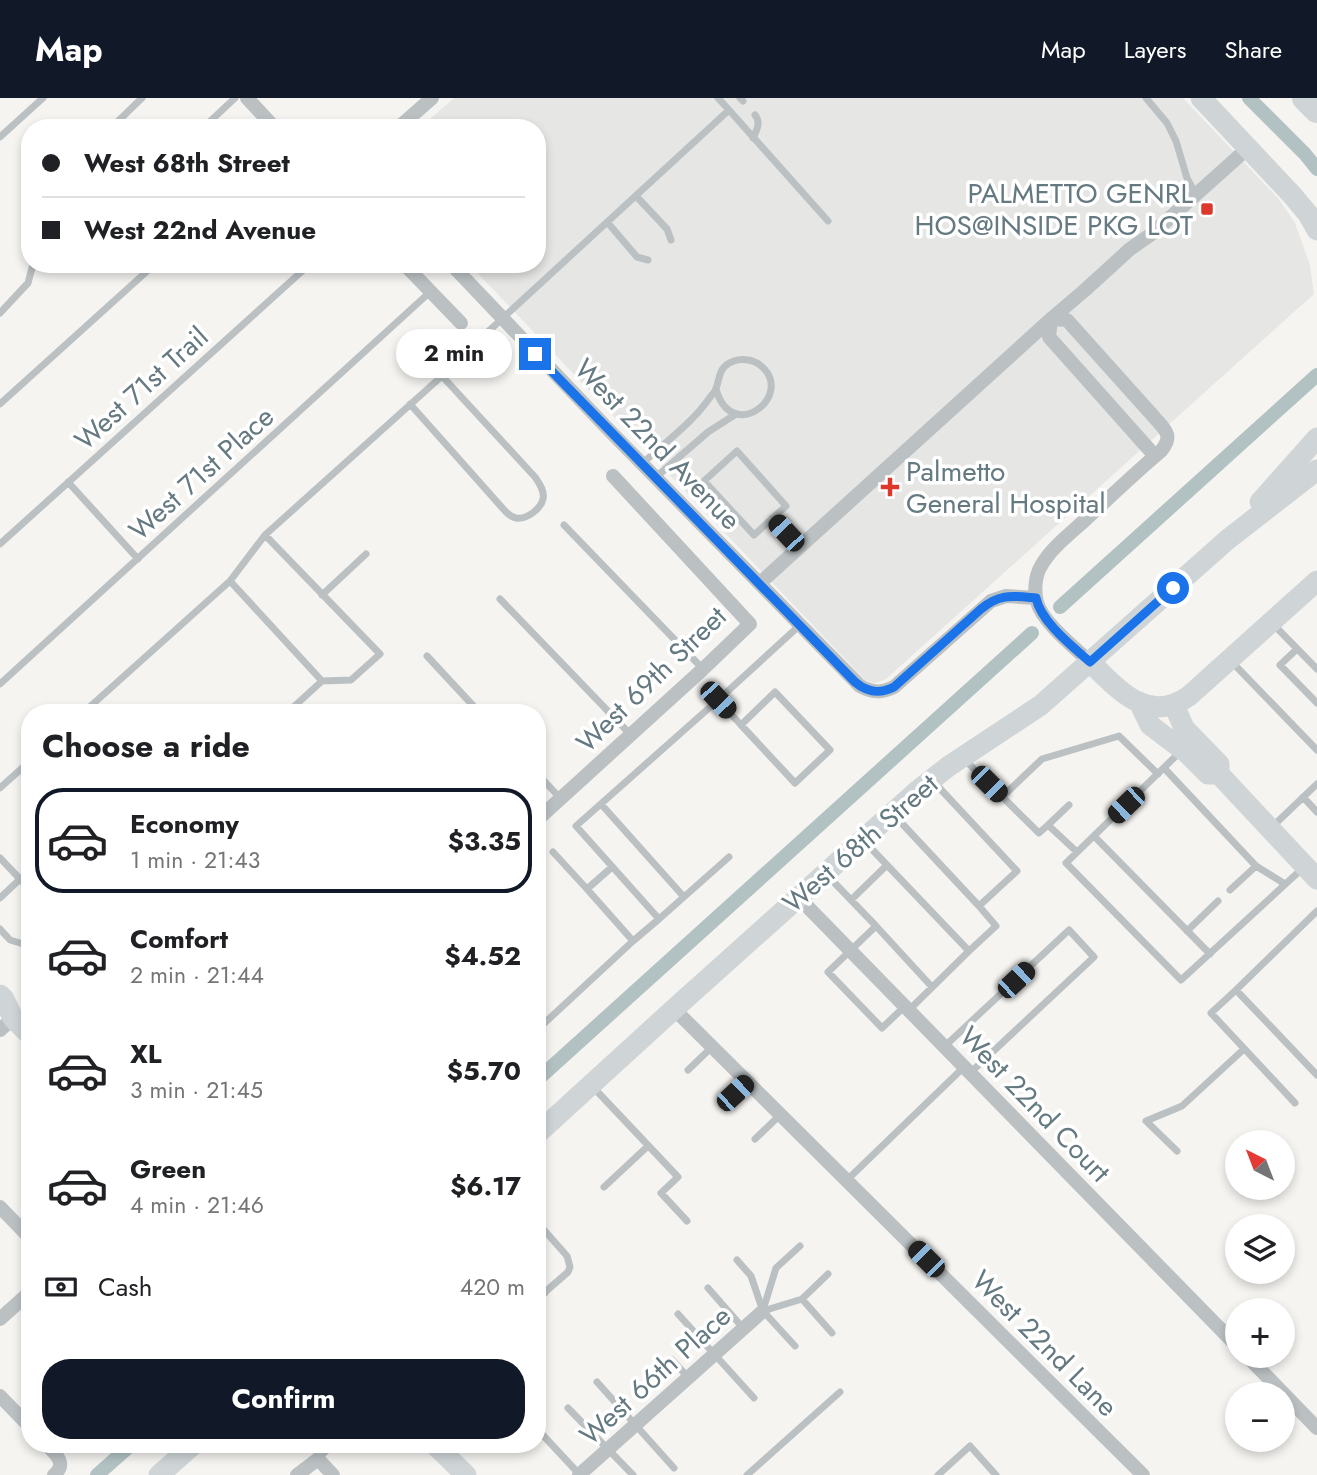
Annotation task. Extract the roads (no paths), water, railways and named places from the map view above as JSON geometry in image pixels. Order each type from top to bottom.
[{"type":"highway","points":[[1305,98],[1317,110]]},
{"type":"main road","points":[[1201,98],[1298,201],[1317,230]]},
{"type":"main road","name":"West 68th Street","points":[[1227,540],[1317,438]]},
{"type":"main road","name":"West 68th Street","points":[[546,1127],[892,813],[962,757],[1027,716],[1227,540],[1317,470]]},
{"type":"main road","points":[[1090,662],[1118,688],[1139,702],[1157,708],[1174,705],[1189,696],[1317,581]]},
{"type":"main road","points":[[1139,702],[1150,725],[1208,774],[1219,774]]},
{"type":"main road","points":[[1174,705],[1184,728],[1219,764],[1219,774],[1311,873]]},
{"type":"main road","points":[[0,995],[4,1020],[21,1030]]},
{"type":"main road","points":[[159,1475],[184,1453]]},
{"type":"main road","points":[[443,1453],[466,1475]]},
{"type":"street","points":[[247,98],[267,119]]},
{"type":"street","points":[[408,119],[432,98]]},
{"type":"street","points":[[760,583],[1130,248],[1153,233],[1248,148]]},
{"type":"street","points":[[412,273],[461,323]]},
{"type":"street","name":"West 22nd Avenue","points":[[459,273],[860,687],[880,692],[902,681],[991,601],[1006,596],[1036,598]]},
{"type":"street","points":[[1051,319],[1067,320],[1167,432],[1167,441],[1161,451],[1074,530],[1044,561],[1037,575],[1036,598],[1040,609],[1057,631],[1090,662]]},
{"type":"street","points":[[1051,319],[1049,337],[1155,456]]},
{"type":"street","name":"West 69th Street","points":[[546,812],[750,624],[613,476]]},
{"type":"street","name":"West 22nd Court","points":[[797,897],[1225,1334]]},
{"type":"street","name":"West 22nd Lane","points":[[674,1009],[1143,1475]]},
{"type":"street","points":[[0,1207],[21,1229]]},
{"type":"street","points":[[0,1319],[21,1300]]},
{"type":"street","name":"West 66th Place","points":[[579,1475],[763,1311]]},
{"type":"street","points":[[1259,1368],[1317,1427]]},
{"type":"street","points":[[0,1396],[21,1418]]},
{"type":"street","points":[[297,1475],[318,1459],[333,1475]]},
{"type":"lane","points":[[120,119],[142,98]]},
{"type":"lane","points":[[213,119],[235,98]]},
{"type":"lane","points":[[718,98],[828,221]]},
{"type":"lane","points":[[1146,98],[1167,123],[1196,195]]},
{"type":"lane","points":[[0,137],[38,100]]},
{"type":"lane","points":[[93,704],[230,581],[265,535],[442,376],[729,110]]},
{"type":"lane","points":[[753,138],[758,130],[758,119],[755,115]]},
{"type":"lane","points":[[636,196],[667,229],[671,240]]},
{"type":"lane","points":[[608,223],[637,257],[648,260]]},
{"type":"lane","points":[[0,313],[28,283],[31,273]]},
{"type":"lane","points":[[0,404],[145,273]]},
{"type":"lane","name":"West 71st Trail","points":[[0,544],[300,273]]},
{"type":"lane","name":"West 71st Place","points":[[0,684],[430,292]]},
{"type":"lane","points":[[736,360],[748,360],[760,365],[768,375],[771,387],[768,399],[760,409],[748,414],[736,414],[726,408],[719,400],[716,389],[718,377],[725,366],[736,360]]},
{"type":"lane","points":[[410,404],[506,512],[519,519],[538,508],[543,499],[542,488],[535,477],[442,376]]},
{"type":"lane","points":[[642,464],[700,412],[716,389]]},
{"type":"lane","points":[[656,478],[708,432],[736,414]]},
{"type":"lane","points":[[737,451],[786,506],[772,518],[754,535],[704,481],[737,451]]},
{"type":"lane","points":[[68,482],[138,559]]},
{"type":"lane","points":[[772,518],[798,547]]},
{"type":"lane","points":[[564,525],[703,669]]},
{"type":"lane","points":[[265,535],[380,654],[351,680],[322,681],[297,704]]},
{"type":"lane","points":[[322,595],[366,554]]},
{"type":"lane","points":[[230,581],[322,681]]},
{"type":"lane","points":[[500,599],[630,734]]},
{"type":"lane","points":[[1271,622],[1317,669]]},
{"type":"lane","points":[[659,919],[576,827],[800,625]]},
{"type":"lane","points":[[1297,649],[1280,665],[1317,703]]},
{"type":"lane","points":[[426,656],[472,704]]},
{"type":"lane","points":[[1230,659],[1317,750]]},
{"type":"lane","points":[[718,700],[741,725],[795,783],[830,750],[775,692],[741,725]]},
{"type":"lane","points":[[1002,797],[1042,759],[1119,736],[1161,771],[1256,866],[1285,884]]},
{"type":"lane","points":[[1182,750],[1066,863],[1181,981],[1285,884],[1311,873]]},
{"type":"lane","points":[[962,757],[1039,833],[1069,805]]},
{"type":"lane","points":[[0,788],[21,769]]},
{"type":"lane","points":[[932,779],[1017,871],[979,906]]},
{"type":"lane","points":[[546,783],[561,799]]},
{"type":"lane","points":[[1270,829],[1317,784]]},
{"type":"lane","points":[[1303,797],[1317,812]]},
{"type":"lane","points":[[601,804],[684,897]]},
{"type":"lane","points":[[876,926],[828,972],[882,1028],[932,987],[996,926],[892,813]]},
{"type":"lane","points":[[1048,825],[1077,852]]},
{"type":"lane","points":[[1094,836],[1209,954]]},
{"type":"lane","points":[[862,839],[969,951]]},
{"type":"lane","points":[[553,852],[633,941]]},
{"type":"lane","points":[[546,1022],[729,857]]},
{"type":"lane","points":[[0,858],[20,879],[0,898]]},
{"type":"lane","points":[[850,900],[887,865]]},
{"type":"lane","points":[[1230,890],[1256,866]]},
{"type":"lane","points":[[587,889],[612,867]]},
{"type":"lane","points":[[825,873],[932,987]]},
{"type":"lane","points":[[1186,931],[1218,901]]},
{"type":"lane","points":[[1295,1102],[1211,1013],[1317,911]]},
{"type":"lane","points":[[0,929],[10,940],[21,943]]},
{"type":"lane","points":[[846,1180],[1094,957],[1069,930],[944,1047]]},
{"type":"lane","points":[[1236,990],[1317,1075]]},
{"type":"lane","points":[[688,1070],[712,1047]]},
{"type":"lane","points":[[1177,1151],[1146,1121],[1182,1106],[1244,1049]]},
{"type":"lane","points":[[722,1105],[748,1082]]},
{"type":"lane","points":[[592,1085],[678,1177],[661,1193],[687,1221]]},
{"type":"lane","points":[[755,1139],[780,1114]]},
{"type":"lane","points":[[604,1187],[648,1146]]},
{"type":"lane","points":[[546,1232],[570,1262],[568,1272],[546,1292]]},
{"type":"lane","points":[[763,1311],[776,1268],[800,1246]]},
{"type":"lane","points":[[737,1261],[751,1276],[763,1311],[795,1346]]},
{"type":"lane","points":[[763,1311],[802,1299],[828,1274]]},
{"type":"lane","points":[[708,1288],[744,1328]]},
{"type":"lane","points":[[802,1299],[832,1333]]},
{"type":"lane","points":[[678,1314],[754,1398]]},
{"type":"lane","points":[[672,1360],[688,1378]]},
{"type":"lane","points":[[597,1382],[674,1468]]},
{"type":"lane","points":[[747,1475],[840,1392]]},
{"type":"lane","points":[[569,1408],[633,1475]]},
{"type":"lane","points":[[546,1439],[579,1475]]},
{"type":"lane","points":[[938,1475],[970,1446],[996,1475]]},
{"type":"lane","points":[[318,1459],[324,1453]]},
{"type":"waterway","points":[[1249,98],[1317,169]]},
{"type":"waterway","points":[[1060,607],[1317,375]]},
{"type":"waterway","points":[[546,1072],[1032,633]]},
{"type":"waterway","points":[[97,1475],[122,1453]]},
{"type":"place","name":"PALMETTO GENRL HOS@INSIDE PKG LOT","points":[[1207,209]]},
{"type":"place","name":"Palmetto General Hospital","points":[[890,487]]}]
